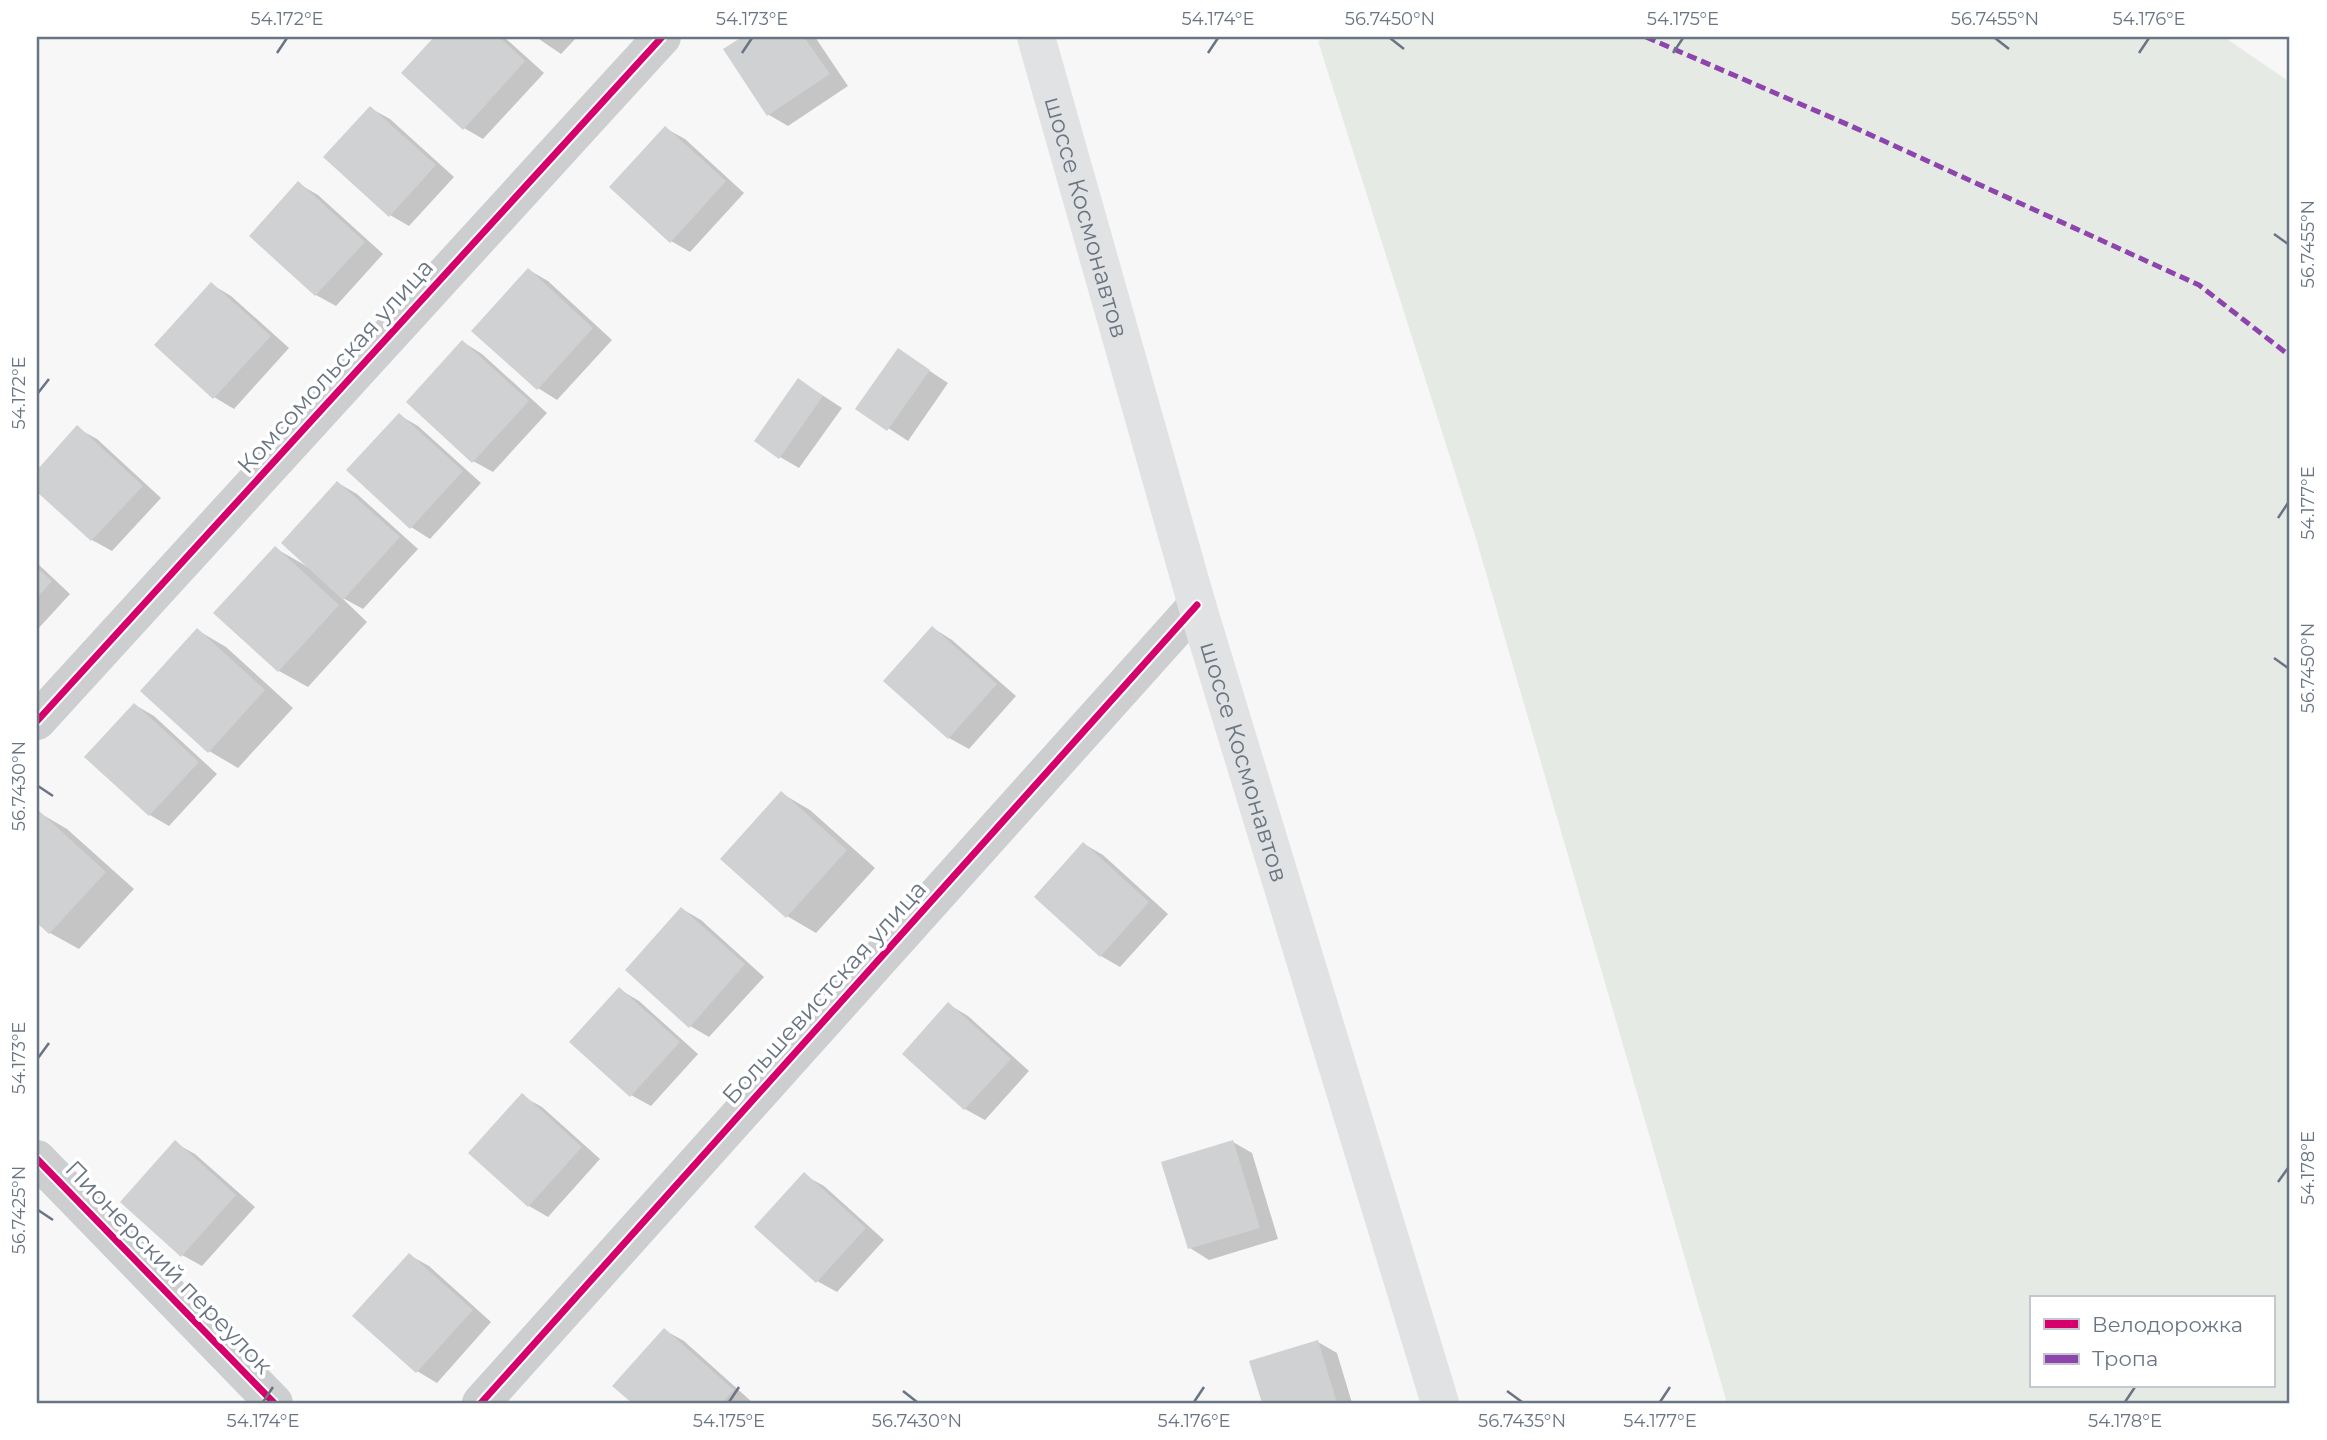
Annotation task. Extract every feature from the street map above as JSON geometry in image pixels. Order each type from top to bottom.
[{"type":"main road","name":"шоссе Космонавтов","points":[[1036,37],[1197,606],[1440,1403]]},
{"type":"street","name":"Комсомольская улица","points":[[37,721],[662,37]]},
{"type":"street","name":"Большевистская улица","points":[[481,1403],[1197,606]]},
{"type":"street","name":"Пионерский переулок","points":[[37,1158],[274,1403]]},
{"type":"shaded area","points":[[1332,37],[2224,37],[2290,82],[2290,1403],[1727,1403],[1477,542],[1318,41]]},
{"type":"building","points":[[434,37],[499,37],[525,61],[463,130],[401,73]]},
{"type":"building","points":[[742,37],[804,37],[830,74],[767,116],[723,49]]},
{"type":"building","points":[[370,106],[436,165],[389,217],[323,157]]},
{"type":"building","points":[[665,126],[726,181],[670,243],[609,187]]},
{"type":"building","points":[[298,181],[365,242],[315,296],[249,236]]},
{"type":"building","points":[[528,268],[593,328],[537,390],[471,331]]},
{"type":"building","points":[[211,282],[271,336],[213,399],[154,345]]},
{"type":"building","points":[[462,340],[529,401],[472,463],[406,402]]},
{"type":"building","points":[[898,348],[930,370],[887,431],[855,409]]},
{"type":"building","points":[[798,378],[823,396],[779,459],[754,441]]},
{"type":"building","points":[[399,413],[463,471],[410,529],[346,470]]},
{"type":"building","points":[[77,425],[143,486],[91,541],[37,492],[37,470]]},
{"type":"building","points":[[337,481],[400,537],[343,600],[281,543]]},
{"type":"building","points":[[275,546],[339,605],[278,672],[213,613]]},
{"type":"building","points":[[37,568],[52,581],[37,598]]},
{"type":"building","points":[[932,626],[997,684],[948,739],[883,681]]},
{"type":"building","points":[[197,628],[265,690],[208,753],[140,691]]},
{"type":"building","points":[[134,703],[199,762],[149,816],[84,757]]},
{"type":"building","points":[[781,791],[847,850],[786,918],[720,859]]},
{"type":"building","points":[[38,810],[106,872],[49,934],[37,923]]},
{"type":"building","points":[[1083,842],[1149,902],[1100,957],[1034,897]]},
{"type":"building","points":[[681,907],[745,964],[689,1028],[625,970]]},
{"type":"building","points":[[619,987],[680,1042],[630,1097],[569,1042]]},
{"type":"building","points":[[948,1002],[1011,1059],[964,1110],[902,1054]]},
{"type":"building","points":[[522,1093],[582,1147],[528,1207],[468,1153]]},
{"type":"building","points":[[175,1140],[236,1195],[181,1257],[120,1202]]},
{"type":"building","points":[[1233,1140],[1260,1228],[1188,1249],[1161,1162]]},
{"type":"building","points":[[804,1172],[866,1228],[816,1283],[754,1227]]},
{"type":"building","points":[[409,1253],[473,1310],[416,1373],[352,1316]]},
{"type":"building","points":[[664,1328],[734,1390],[722,1403],[632,1403],[612,1386]]},
{"type":"building","points":[[1318,1340],[1337,1403],[1262,1403],[1249,1361]]},
{"type":"marked path","points":[[1646,37],[1851,126],[2199,285],[2290,356]]},
{"type":"cycle path","points":[[37,721],[662,37]]},
{"type":"cycle path","points":[[481,1403],[1197,605]]},
{"type":"cycle path","points":[[37,1159],[274,1403]]}]
